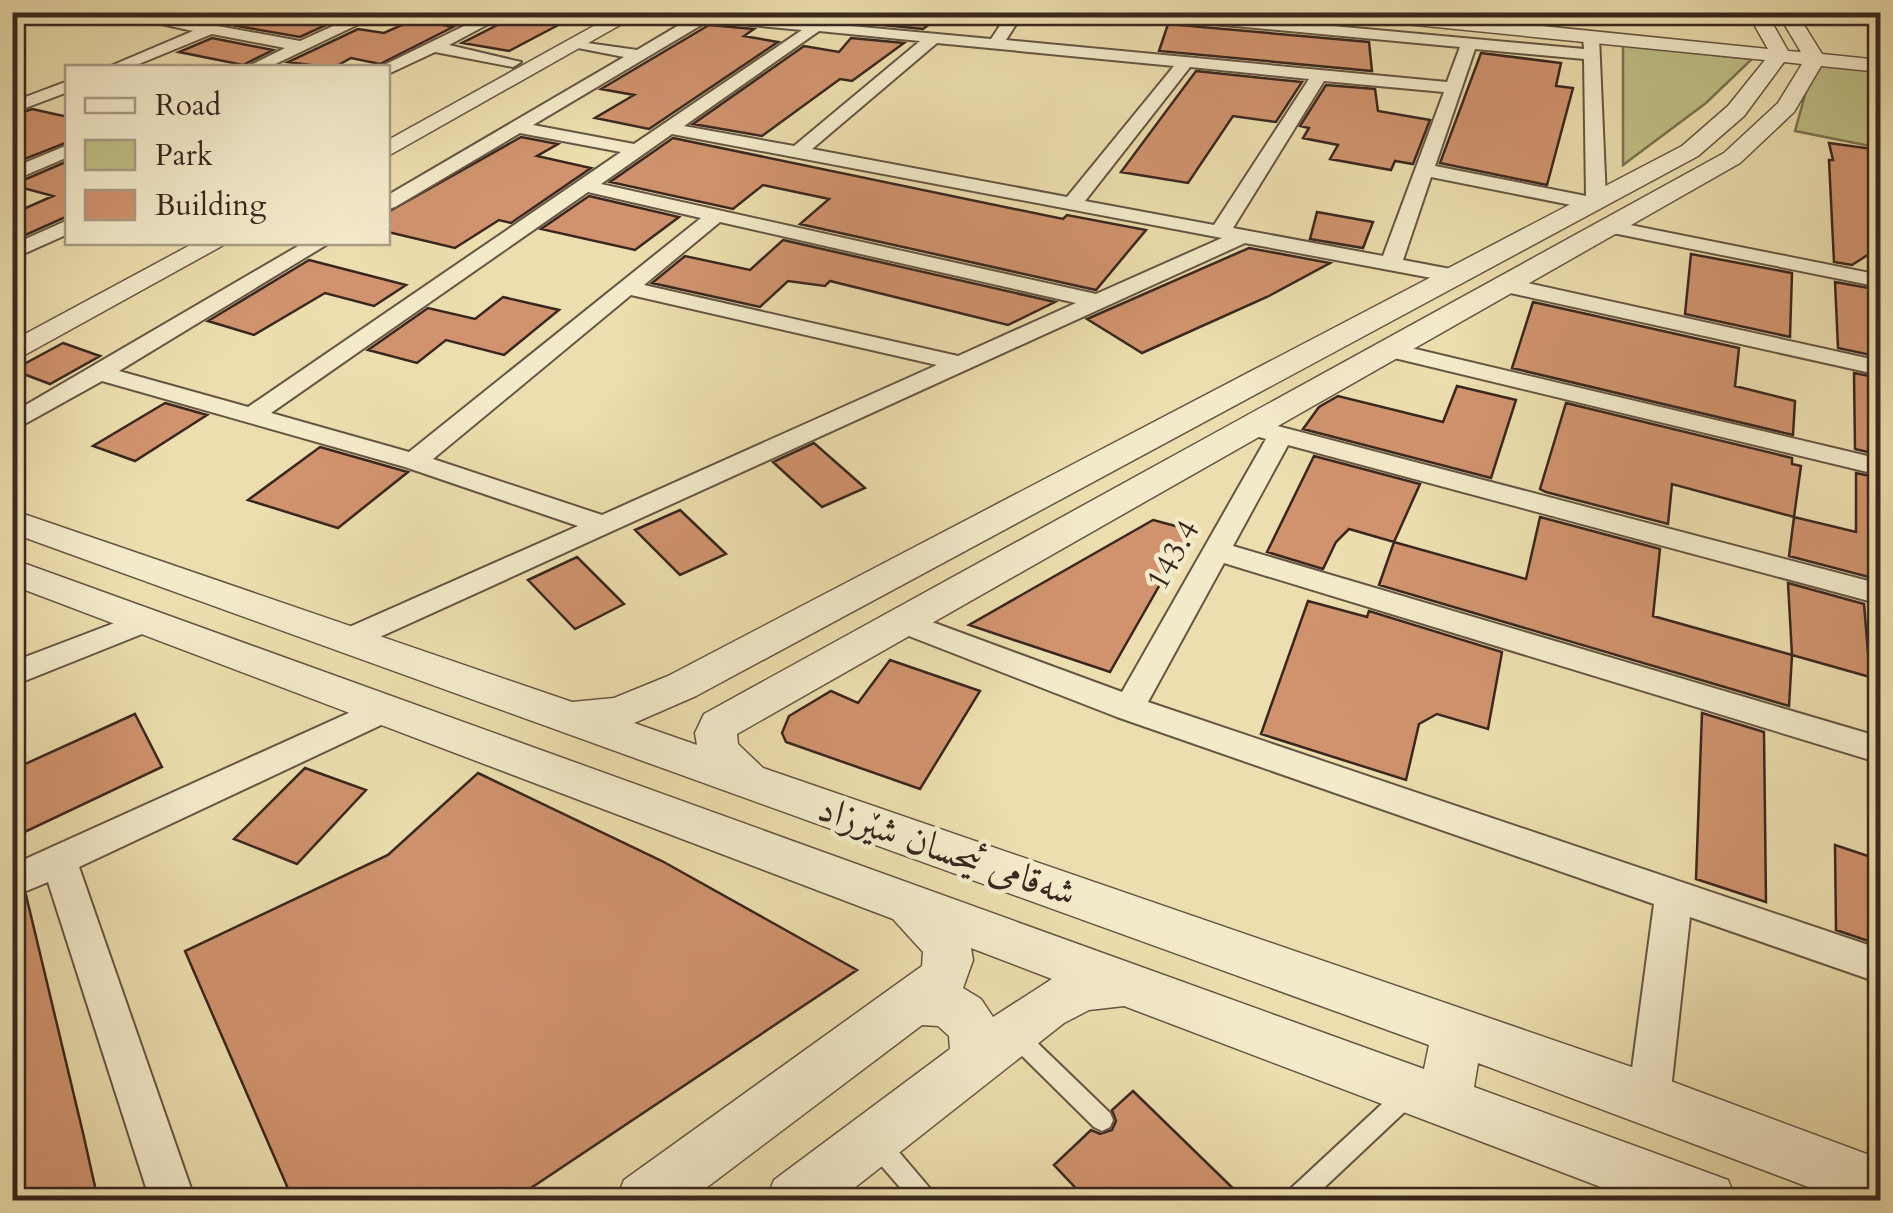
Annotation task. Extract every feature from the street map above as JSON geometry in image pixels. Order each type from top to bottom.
[{"type":"street","points":[[12,23],[43,12]]},
{"type":"street","points":[[114,12],[302,46]]},
{"type":"street","points":[[261,65],[377,12]]},
{"type":"street","points":[[408,12],[479,24]]},
{"type":"street","points":[[390,69],[504,12]]},
{"type":"street","points":[[390,130],[604,12]]},
{"type":"street","points":[[390,149],[634,12]]},
{"type":"street","points":[[996,44],[1017,12]]},
{"type":"street","points":[[1345,12],[1591,46]]},
{"type":"street","points":[[1436,12],[1880,56]]},
{"type":"street","points":[[390,203],[710,14],[996,44],[1119,29],[1469,44],[1788,45],[1880,66]]},
{"type":"street","points":[[254,414],[818,26]]},
{"type":"street","points":[[1119,29],[1186,62],[1453,88]]},
{"type":"street","points":[[122,65],[210,30]]},
{"type":"street","points":[[798,152],[934,37]]},
{"type":"street","points":[[579,44],[640,55]]},
{"type":"street","points":[[1390,264],[1469,44]]},
{"type":"street","points":[[564,716],[618,713],[682,686],[1454,276],[1599,210],[1732,158],[1786,107],[1788,45]]},
{"type":"street","points":[[1591,46],[1599,210]]},
{"type":"street","points":[[432,48],[513,62]]},
{"type":"street","points":[[1072,204],[1186,62]]},
{"type":"street","points":[[349,640],[1101,302],[1232,234],[1319,76]]},
{"type":"street","points":[[12,108],[65,87]]},
{"type":"street","points":[[12,94],[34,99]]},
{"type":"street","points":[[416,116],[440,121]]},
{"type":"street","points":[[517,127],[637,150]]},
{"type":"street","points":[[669,128],[1454,276]]},
{"type":"street","points":[[12,175],[65,151]]},
{"type":"street","points":[[1424,170],[1880,281]]},
{"type":"street","points":[[585,186],[1101,302]]},
{"type":"street","points":[[682,686],[678,694],[679,712],[695,724],[719,725],[902,622],[1266,431],[1390,350],[1505,286],[1599,210]]},
{"type":"street","points":[[414,461],[717,215]]},
{"type":"street","points":[[12,253],[65,227]]},
{"type":"street","points":[[12,330],[172,245]]},
{"type":"street","points":[[12,354],[211,245]]},
{"type":"street","points":[[12,424],[316,245]]},
{"type":"street","points":[[1505,286],[1880,368]]},
{"type":"street","points":[[628,288],[962,364]]},
{"type":"street","points":[[1400,304],[1438,323]]},
{"type":"street","points":[[1390,350],[1880,467]]},
{"type":"street","points":[[99,373],[414,461],[604,525]]},
{"type":"street","points":[[1266,431],[1880,594]]},
{"type":"street","name":"143.4","points":[[1128,708],[1216,550],[1266,431]]},
{"type":"street","name":"شەقامی ئیحسان شێرزاد","points":[[22,534],[349,640],[1650,1099],[1880,1186]]},
{"type":"street","points":[[1216,550],[1880,750]]},
{"type":"street","name":"شەقامی ئیحسان شێرزاد","points":[[12,571],[1708,1200]]},
{"type":"street","points":[[12,674],[146,621]]},
{"type":"street","points":[[902,622],[1128,708],[1880,966]]},
{"type":"street","points":[[12,882],[384,709]]},
{"type":"street","points":[[719,725],[715,739],[721,752],[750,782]]},
{"type":"street","points":[[59,860],[172,1200]]},
{"type":"street","points":[[1650,1099],[1674,896]]},
{"type":"street","points":[[644,1200],[917,1002],[944,975],[950,955],[941,936],[900,900]]},
{"type":"street","points":[[794,1200],[1064,996],[1083,988],[1127,985]]},
{"type":"street","points":[[917,1002],[946,1003],[970,1020],[977,1047],[993,1046]]},
{"type":"street","points":[[1428,1097],[1456,1031]]},
{"type":"lane","points":[[993,1046],[1102,1120]]},
{"type":"lane","points":[[1295,1200],[1428,1097]]},
{"type":"lane","points":[[873,1139],[925,1200]]},
{"type":"green space","points":[[1623,45],[1752,59],[1706,103],[1623,165]]},
{"type":"green space","points":[[1815,59],[1880,66],[1880,148],[1795,131]]},
{"type":"building","points":[[523,12],[583,12],[509,51],[462,43]]},
{"type":"building","points":[[871,12],[946,12],[923,29],[862,23]]},
{"type":"building","points":[[266,14],[328,24],[300,37],[237,26]]},
{"type":"building","points":[[415,19],[453,27],[380,64],[351,58],[338,65],[288,62],[358,29],[384,33]]},
{"type":"building","points":[[1168,24],[1369,42],[1372,71],[1159,51]]},
{"type":"building","points":[[709,25],[754,29],[744,36],[778,42],[649,129],[595,118],[634,95],[601,89]]},
{"type":"building","points":[[212,38],[273,50],[243,65],[179,52]]},
{"type":"building","points":[[851,38],[904,43],[852,81],[840,79],[762,136],[693,124],[804,46],[839,52]]},
{"type":"building","points":[[1481,53],[1561,63],[1556,86],[1573,88],[1547,185],[1440,163]]},
{"type":"building","points":[[1196,71],[1302,82],[1276,122],[1233,116],[1188,183],[1121,172]]},
{"type":"building","points":[[1326,85],[1375,89],[1378,111],[1430,120],[1413,164],[1395,161],[1391,170],[1330,159],[1338,145],[1303,138],[1309,128],[1300,126]]},
{"type":"building","points":[[32,109],[65,116],[65,143],[12,164],[12,116]]},
{"type":"building","points":[[521,137],[558,144],[537,156],[591,168],[511,223],[499,220],[455,248],[390,232],[390,211]]},
{"type":"building","points":[[673,138],[1063,219],[1067,215],[1146,230],[1096,290],[800,224],[829,199],[763,185],[733,209],[610,182]]},
{"type":"building","points":[[1829,143],[1880,150],[1880,247],[1852,265],[1834,262],[1829,160],[1833,160]]},
{"type":"building","points":[[65,162],[65,217],[12,241],[12,214],[53,196],[12,185]]},
{"type":"building","points":[[589,196],[679,217],[635,250],[541,229]]},
{"type":"building","points":[[1317,212],[1373,222],[1363,248],[1310,239]]},
{"type":"building","points":[[783,240],[1055,302],[1008,325],[830,281],[825,286],[788,281],[760,307],[652,283],[685,256],[750,270]]},
{"type":"building","points":[[1249,248],[1330,263],[1267,297],[1142,353],[1087,319]]},
{"type":"building","points":[[1691,254],[1792,273],[1790,337],[1685,314]]},
{"type":"building","points":[[309,260],[406,285],[374,306],[325,293],[254,335],[208,321]]},
{"type":"building","points":[[1835,282],[1880,290],[1880,357],[1838,348]]},
{"type":"building","points":[[503,297],[559,310],[504,355],[446,340],[417,363],[368,350],[428,308],[475,319]]},
{"type":"building","points":[[1533,302],[1739,348],[1735,386],[1795,401],[1793,435],[1512,368]]},
{"type":"building","points":[[63,343],[100,356],[50,384],[13,370]]},
{"type":"building","points":[[1854,373],[1880,378],[1880,455],[1855,449]]},
{"type":"building","points":[[1457,386],[1516,400],[1491,478],[1303,429],[1319,407],[1338,396],[1443,422]]},
{"type":"building","points":[[165,403],[207,415],[135,461],[93,446]]},
{"type":"building","points":[[1566,403],[1792,458],[1792,464],[1801,466],[1794,517],[1672,484],[1668,524],[1540,489]]},
{"type":"building","points":[[814,443],[865,488],[822,507],[773,462]]},
{"type":"building","points":[[320,447],[408,472],[338,528],[248,500]]},
{"type":"building","points":[[1314,456],[1420,484],[1394,542],[1349,529],[1336,542],[1323,569],[1267,552]]},
{"type":"building","points":[[1856,473],[1880,478],[1880,580],[1789,556],[1794,517],[1856,532]]},
{"type":"building","points":[[680,510],[726,554],[680,575],[635,530]]},
{"type":"building","points":[[1540,517],[1660,549],[1653,616],[1792,655],[1789,706],[1379,585],[1394,542],[1526,579]]},
{"type":"building","points":[[1153,520],[1191,530],[1110,672],[969,625]]},
{"type":"building","points":[[577,557],[624,604],[575,629],[528,580]]},
{"type":"building","points":[[1788,583],[1864,604],[1870,677],[1792,655]]},
{"type":"building","points":[[1308,601],[1367,617],[1369,611],[1502,652],[1488,729],[1437,714],[1419,724],[1406,780],[1261,734]]},
{"type":"building","points":[[890,660],[980,691],[920,789],[786,742],[782,733],[789,716],[831,691],[858,703]]},
{"type":"building","points":[[1702,713],[1764,732],[1766,902],[1696,879]]},
{"type":"building","points":[[135,714],[162,767],[12,838],[12,770]]},
{"type":"building","points":[[305,768],[366,790],[297,864],[234,839]]},
{"type":"building","points":[[478,773],[662,861],[857,970],[513,1200],[293,1200],[185,951],[388,855]]},
{"type":"building","points":[[1835,845],[1880,860],[1880,945],[1836,930]]},
{"type":"building","points":[[26,895],[98,1200],[12,1200],[12,901]]},
{"type":"building","points":[[1133,1091],[1245,1200],[1087,1200],[1054,1165],[1091,1130],[1100,1134],[1112,1130],[1116,1121],[1112,1110]]}]
